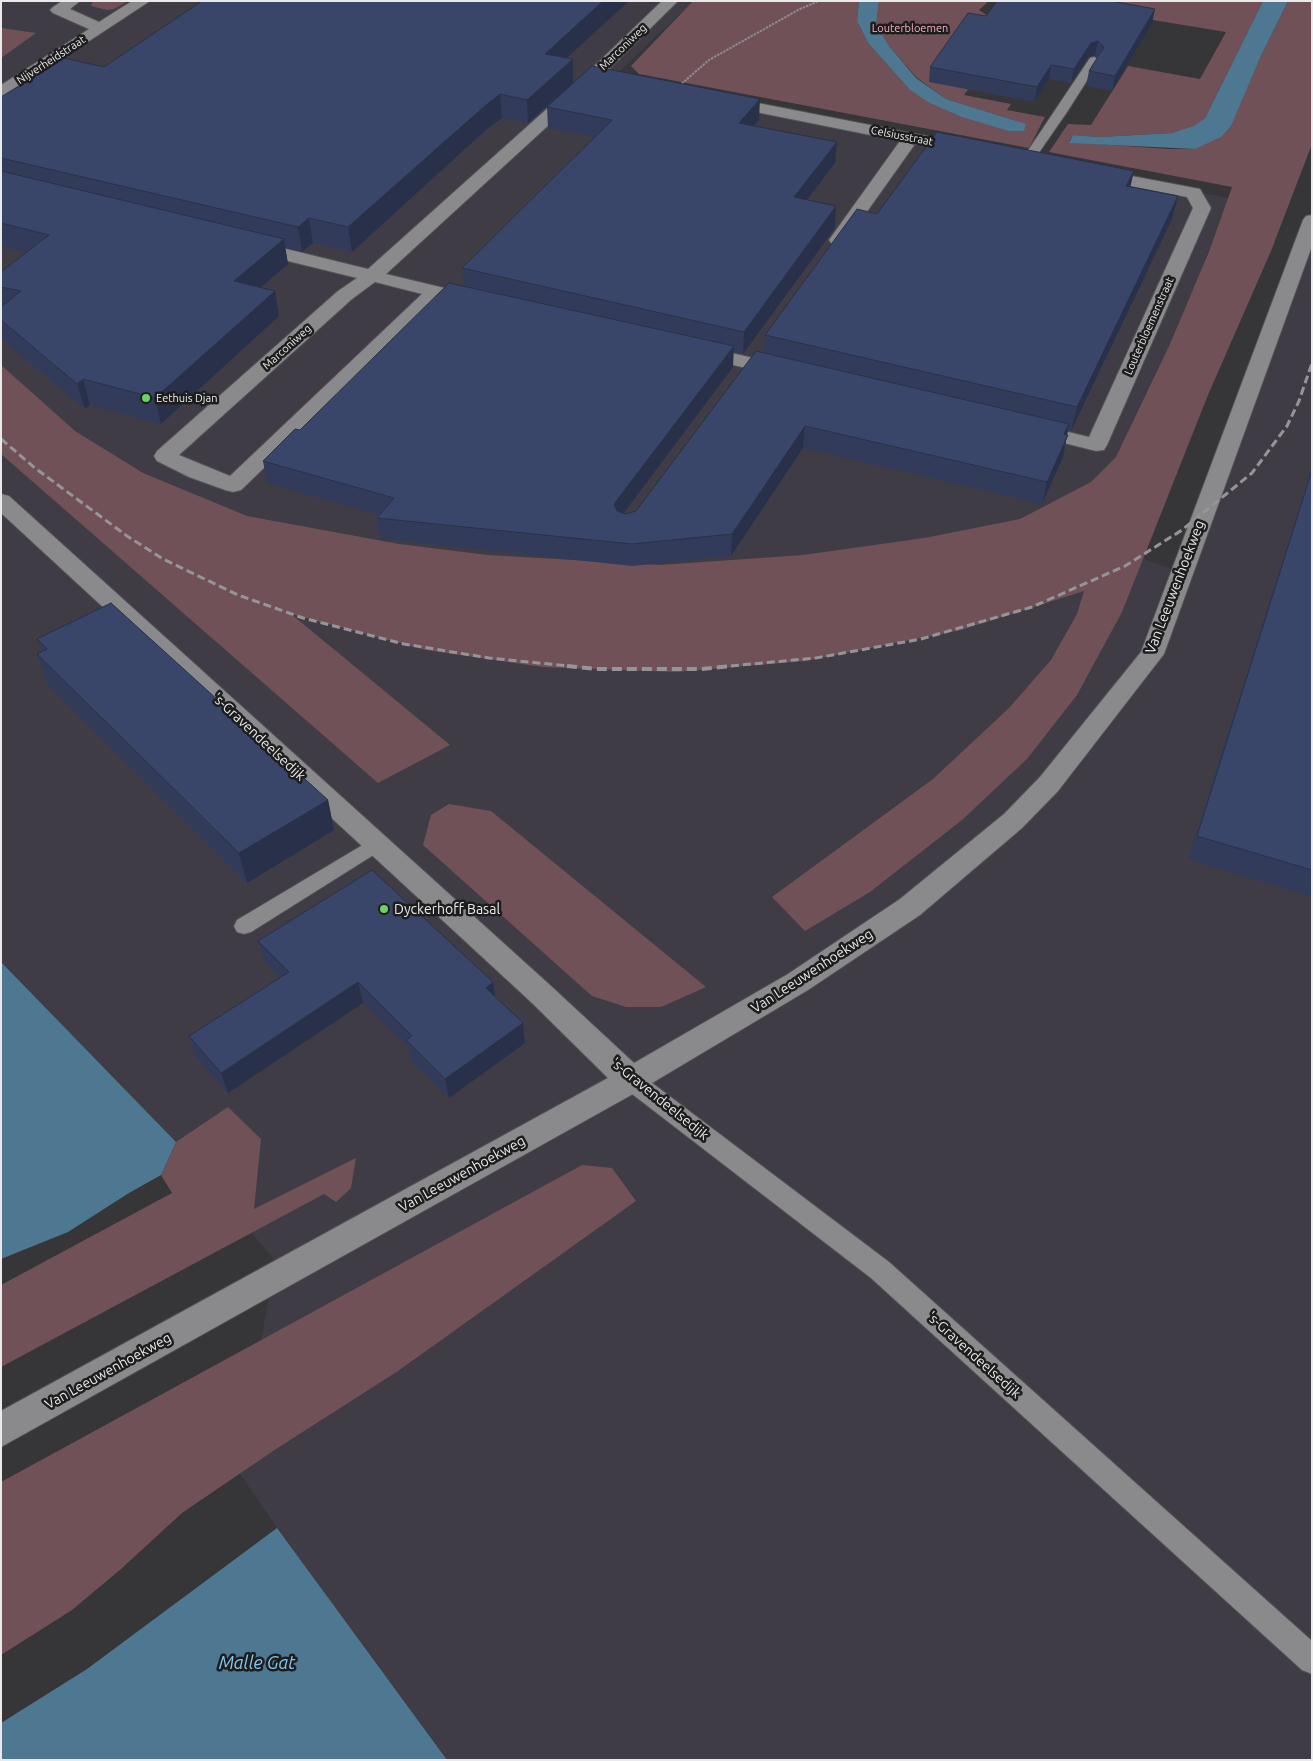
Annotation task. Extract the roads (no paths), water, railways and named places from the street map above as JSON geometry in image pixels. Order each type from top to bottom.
[{"type":"street","name":"Nijverheidstraat","points":[[73,1],[58,10],[100,28]]},
{"type":"street","name":"Nijverheidstraat","points":[[1,92],[143,1]]},
{"type":"street","name":"Marconiweg","points":[[435,292],[233,485],[198,472],[165,456],[345,295],[372,276],[593,76],[671,1]]},
{"type":"street","points":[[593,76],[611,80]]},
{"type":"street","name":"Celsiusstraat","points":[[673,91],[978,151]]},
{"type":"street","points":[[830,250],[911,138]]},
{"type":"street","points":[[1008,157],[1046,164]]},
{"type":"street","name":"Louterbloemenstraat","points":[[1010,424],[1096,445],[1202,208],[1194,193],[1076,170]]},
{"type":"street","name":"Van Leeuwenhoekweg","points":[[1,1430],[631,1080],[798,982],[910,908],[1013,821],[1049,784],[1097,726],[1152,654],[1312,220]]},
{"type":"street","points":[[230,241],[492,305]]},
{"type":"street","points":[[682,348],[807,376]]},
{"type":"street","name":"'s-Gravendeelsedijk","points":[[1,501],[541,994],[631,1080]]},
{"type":"lane","points":[[1027,161],[1094,60]]},
{"type":"lane","points":[[244,926],[376,844]]},
{"type":"lane","name":"'s-Gravendeelsedijk","points":[[631,1080],[880,1270],[1312,1660]]},
{"type":"water","points":[[859,1],[879,1],[876,25],[890,47],[916,78],[946,99],[1026,124],[1024,131],[1009,131],[962,117],[930,103],[909,89],[868,43],[857,21]]},
{"type":"water","points":[[1263,1],[1288,1],[1259,60],[1231,126],[1221,137],[1195,149],[1069,143],[1073,135],[1099,137],[1172,133],[1194,126],[1205,118]]},
{"type":"water","points":[[1,962],[176,1142],[161,1175],[68,1232],[1,1259]]},
{"type":"water","name":"Malle Gat","points":[[277,1528],[447,1760],[1,1760],[1,1723],[87,1669]]},
{"type":"railway","points":[[719,667],[816,658],[921,639],[1032,607],[1125,566],[1182,530],[1252,473],[1287,426],[1299,401],[1312,363]]},
{"type":"railway","points":[[1,439],[35,468],[127,536],[163,559],[238,595],[303,618],[404,644],[489,658],[579,667]]},
{"type":"railway","points":[[567,666],[596,669],[701,669],[732,666]]},
{"type":"place","name":"Eethuis Djan","points":[[146,398]]},
{"type":"place","name":"Dyckerhoff Basal","points":[[384,909]]},
{"type":"park label","name":"Louterbloemen","points":[[910,28]]}]
